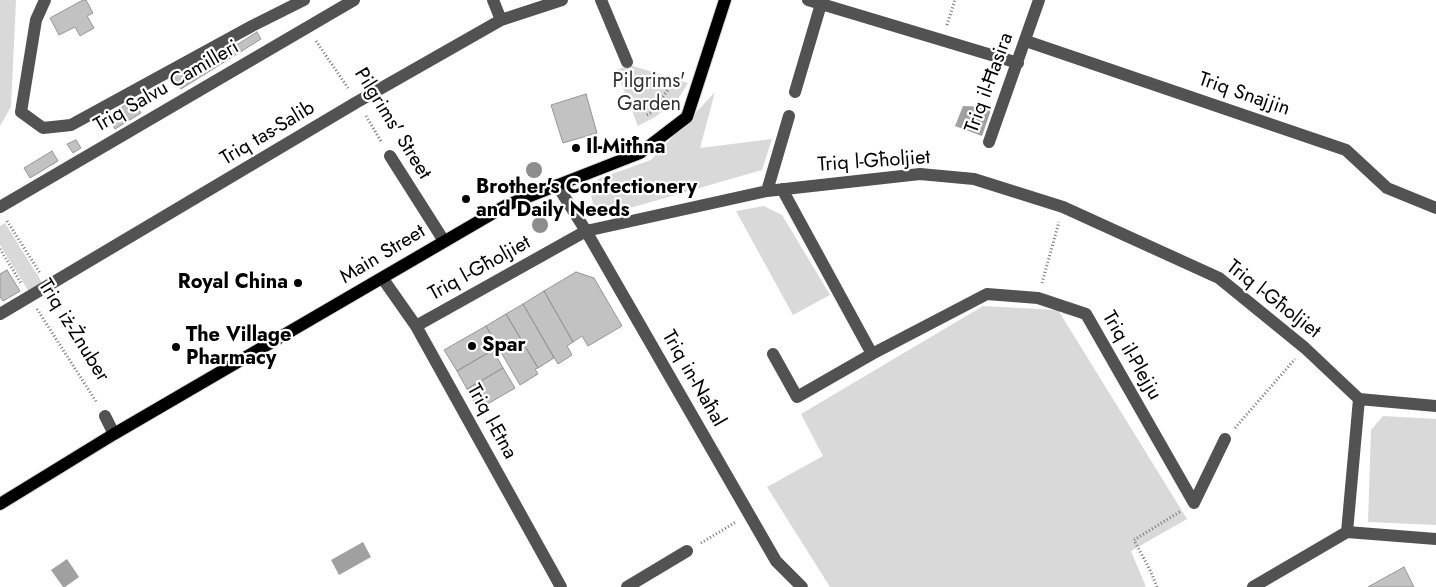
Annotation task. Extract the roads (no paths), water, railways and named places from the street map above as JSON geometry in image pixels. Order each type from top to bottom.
[{"type":"main road","name":"Main Street","points":[[0,504],[114,434],[507,206],[640,153],[687,117],[725,0]]},
{"type":"street","points":[[45,0],[36,20],[22,112],[43,128],[71,125],[252,26],[304,0]]},
{"type":"street","name":"Triq Salvu Camilleri","points":[[2,212],[354,0]]},
{"type":"street","points":[[493,0],[501,20]]},
{"type":"street","name":"Triq tas-Salib","points":[[0,314],[357,102],[501,20],[562,0]]},
{"type":"street","points":[[601,0],[627,62]]},
{"type":"street","points":[[808,0],[828,4],[1018,63]]},
{"type":"street","name":"Triq il-Ħasira","points":[[989,142],[1039,0]]},
{"type":"street","points":[[795,92],[828,4]]},
{"type":"street","name":"Triq Snajjin","points":[[1026,41],[1346,150],[1387,188],[1436,208]]},
{"type":"street","points":[[767,191],[789,116]]},
{"type":"street","name":"Pilgrims' Street","points":[[390,156],[444,241]]},
{"type":"street","name":"Triq l-Għoljiet","points":[[416,326],[586,231],[767,191],[920,174],[974,178],[1063,207],[1219,278],[1305,348],[1359,399]]},
{"type":"street","name":"Triq in-Naħal","points":[[557,185],[586,231],[776,561],[802,587]]},
{"type":"street","points":[[782,189],[872,354]]},
{"type":"street","name":"Triq l-Etna","points":[[383,278],[416,326],[561,587]]},
{"type":"street","name":"Triq il-Plejju","points":[[773,354],[798,397],[872,354],[987,294],[1038,298],[1086,314],[1194,503],[1225,439]]},
{"type":"street","points":[[1347,532],[1359,399],[1436,406]]},
{"type":"street","points":[[105,416],[114,434]]},
{"type":"street","points":[[1253,587],[1347,532],[1436,539]]},
{"type":"street","points":[[627,587],[687,551]]},
{"type":"place","name":"Il-Mitħna","points":[[576,148]]},
{"type":"place","name":"Brother's Confectionery and Daily Needs","points":[[466,199]]},
{"type":"place","name":"Royal China","points":[[298,283]]},
{"type":"place","name":"Spar","points":[[472,346]]},
{"type":"place","name":"The Village Pharmacy","points":[[176,347]]},
{"type":"park label","name":"Pilgrims' Garden","points":[[649,94]]}]
